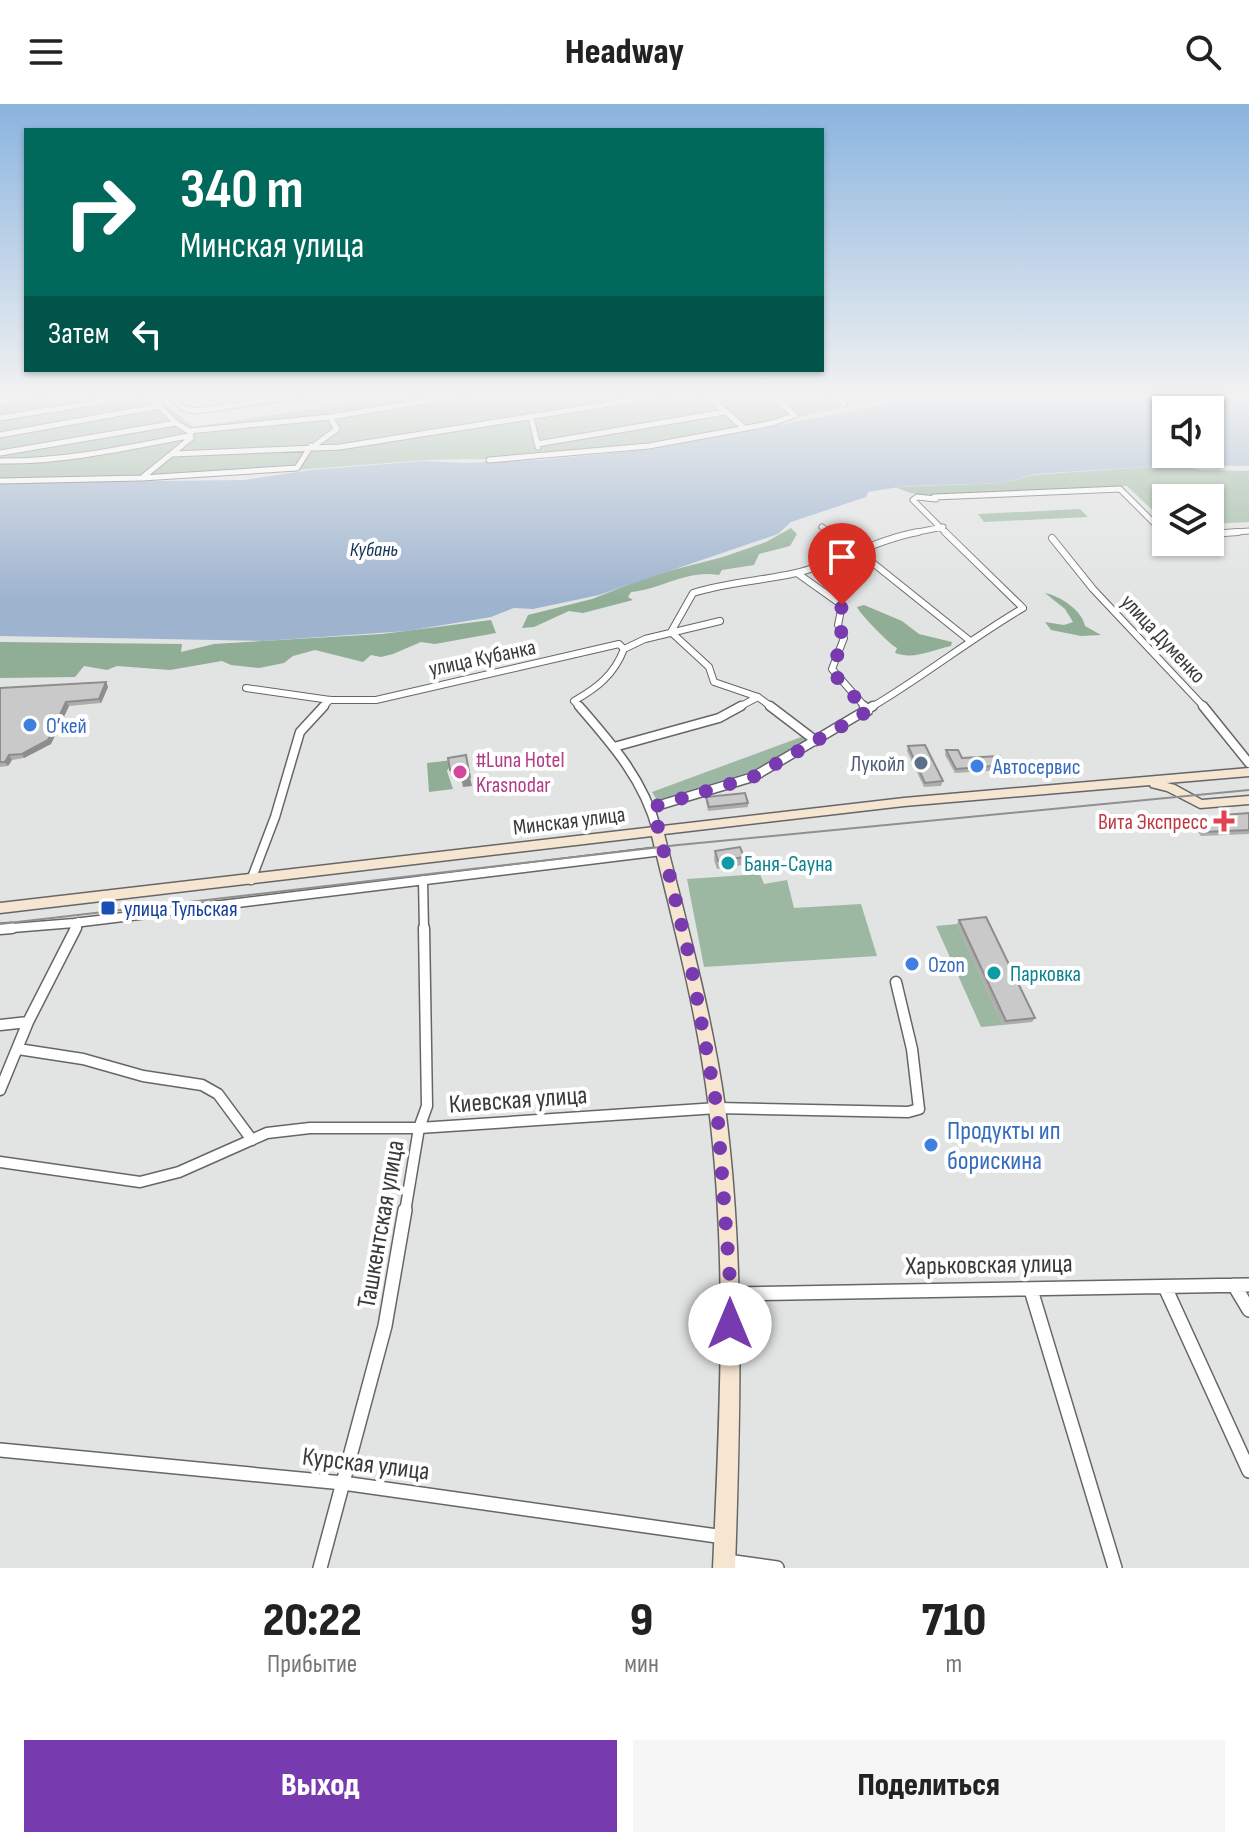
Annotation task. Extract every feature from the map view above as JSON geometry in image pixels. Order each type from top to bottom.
[{"type":"main road","points":[[1131,782],[1249,772]]},
{"type":"main road","points":[[1179,793],[1184,781],[1203,777]]},
{"type":"main road","name":"Минская улица","points":[[0,908],[657,830],[957,797],[1131,782]]},
{"type":"main road","points":[[1131,782],[1166,786],[1200,804],[1249,800]]},
{"type":"main road","points":[[657,830],[690,960],[717,1108],[731,1294],[724,1565]]},
{"type":"street","points":[[142,478],[160,463]]},
{"type":"street","points":[[0,481],[142,478],[297,468],[300,463]]},
{"type":"street","points":[[943,527],[913,500],[917,497],[936,499],[934,497],[1120,489],[1152,521]]},
{"type":"street","points":[[822,527],[858,551],[969,640]]},
{"type":"street","points":[[816,741],[758,697],[714,682],[709,667],[671,632],[693,593],[718,585],[797,573],[891,537],[943,527]]},
{"type":"street","name":"Минская улица","points":[[653,807],[753,777],[868,711],[969,640],[1023,608],[943,527]]},
{"type":"street","points":[[1224,533],[1249,531]]},
{"type":"street","name":"улица Думенко","points":[[1052,538],[1093,589],[1205,708],[1249,763]]},
{"type":"street","points":[[797,573],[842,605],[838,625],[844,638],[832,669],[868,711]]},
{"type":"street","name":"улица Кубанка","points":[[246,688],[330,700],[376,700],[619,644],[624,649],[671,632],[720,621]]},
{"type":"street","points":[[624,649],[613,673],[603,685],[574,701],[631,768],[653,807],[657,830]]},
{"type":"street","points":[[614,747],[719,718],[758,697]]},
{"type":"street","points":[[251,880],[275,817],[300,732],[330,700]]},
{"type":"street","name":"Минская улица","points":[[0,929],[662,851]]},
{"type":"street","name":"Ташкентская улица","points":[[320,1568],[385,1326],[419,1128],[427,1106],[423,880]]},
{"type":"street","points":[[0,1090],[28,1022],[79,922]]},
{"type":"street","name":"Киевская улица","points":[[0,1162],[140,1182],[179,1172],[267,1133],[310,1128],[419,1128],[717,1108],[908,1112],[919,1109],[912,1049],[896,982]]},
{"type":"street","points":[[0,1025],[28,1022]]},
{"type":"street","points":[[18,1049],[83,1059],[143,1076],[202,1085],[218,1094],[252,1140]]},
{"type":"street","points":[[1234,1285],[1249,1310]]},
{"type":"street","name":"Харьковская улица","points":[[731,1294],[1249,1285]]},
{"type":"street","points":[[1165,1287],[1249,1471]]},
{"type":"street","points":[[1031,1290],[1115,1568]]},
{"type":"street","name":"Курская улица","points":[[0,1450],[343,1483],[725,1537]]},
{"type":"street","points":[[724,1565],[777,1568]]},
{"type":"green space","points":[[0,463],[384,463],[232,475],[0,482]]},
{"type":"green space","points":[[1152,467],[1249,471],[1249,522],[1224,523],[1224,484],[1152,484],[1152,510],[1127,486],[929,495],[910,493],[895,487],[1004,483],[1033,475]]},
{"type":"green space","points":[[1080,509],[1088,517],[984,522],[978,514]]},
{"type":"green space","points":[[791,528],[797,534],[790,546],[759,554],[754,565],[722,570],[719,575],[685,577],[631,592],[628,597],[633,600],[583,613],[569,611],[534,627],[522,628],[528,615],[592,599],[653,575],[723,557],[766,542]]},
{"type":"green space","points":[[1045,593],[1070,605],[1085,626],[1101,635],[1081,636],[1051,630],[1045,622],[1064,625],[1073,622],[1065,609]]},
{"type":"green space","points":[[864,605],[902,621],[919,634],[952,642],[951,646],[916,655],[895,653],[897,648],[857,607]]},
{"type":"green space","points":[[491,620],[496,633],[435,644],[421,642],[393,654],[381,657],[371,655],[363,662],[315,650],[293,656],[284,663],[259,668],[222,661],[170,670],[117,666],[107,670],[84,666],[75,677],[0,678],[0,642],[182,644],[181,652],[214,644],[382,634]]},
{"type":"green space","points":[[804,736],[810,740],[750,772],[657,800],[652,792]]},
{"type":"green space","points":[[453,760],[447,771],[453,789],[429,792],[427,763]]},
{"type":"green space","points":[[760,874],[764,884],[787,880],[794,908],[861,904],[877,956],[704,967],[687,879]]},
{"type":"green space","points":[[957,924],[1003,1025],[981,1027],[936,926]]},
{"type":"water","name":"Кубань","points":[[396,463],[1152,463],[1152,466],[1034,474],[1004,483],[905,486],[868,492],[866,497],[791,522],[778,534],[599,595],[533,609],[514,608],[491,617],[407,631],[264,641],[0,636],[0,483],[244,480],[311,470]]},
{"type":"water","name":"Кубань","points":[[1224,463],[1249,463],[1249,466],[1224,466]]},
{"type":"building","name":"О’кей","points":[[106,682],[99,699],[66,702],[48,740],[22,754],[9,755],[5,762],[0,762],[0,688]]},
{"type":"building","name":"Лукойл","points":[[925,745],[943,781],[925,783],[908,746]]},
{"type":"building","points":[[946,750],[958,750],[962,758],[1000,756],[1006,765],[956,769]]},
{"type":"building","points":[[466,755],[470,777],[461,778],[460,768],[450,770],[448,758]]},
{"type":"building","points":[[745,793],[748,803],[709,807],[706,797]]},
{"type":"building","points":[[1249,813],[1249,830],[1204,832],[1197,823],[1227,821],[1222,815]]},
{"type":"building","points":[[740,847],[744,857],[718,861],[715,851]]},
{"type":"building","name":"Парковка","points":[[986,917],[1035,1018],[1006,1021],[959,920]]},
{"type":"tram line","points":[[0,924],[678,845],[1249,790]]},
{"type":"place","name":"О’кей","points":[[30,725]]},
{"type":"place","name":"Лукойл","points":[[921,763]]},
{"type":"place","name":"Автосервис","points":[[977,766]]},
{"type":"place","name":"#Luna Hotel Krasnodar","points":[[460,772]]},
{"type":"place","name":"Вита Экспресс","points":[[1224,821]]},
{"type":"place","name":"Баня-Сауна","points":[[728,863]]},
{"type":"place","name":"улица Тульская","points":[[108,908]]},
{"type":"place","name":"Ozon","points":[[912,964]]},
{"type":"place","name":"Парковка","points":[[994,973]]},
{"type":"place","name":"Продукты ип борискина","points":[[931,1145]]},
{"type":"route","points":[[730,1324],[731,1294],[717,1108],[690,960],[653,807],[753,777],[868,711],[832,669],[844,638],[838,625],[842,605]]}]
